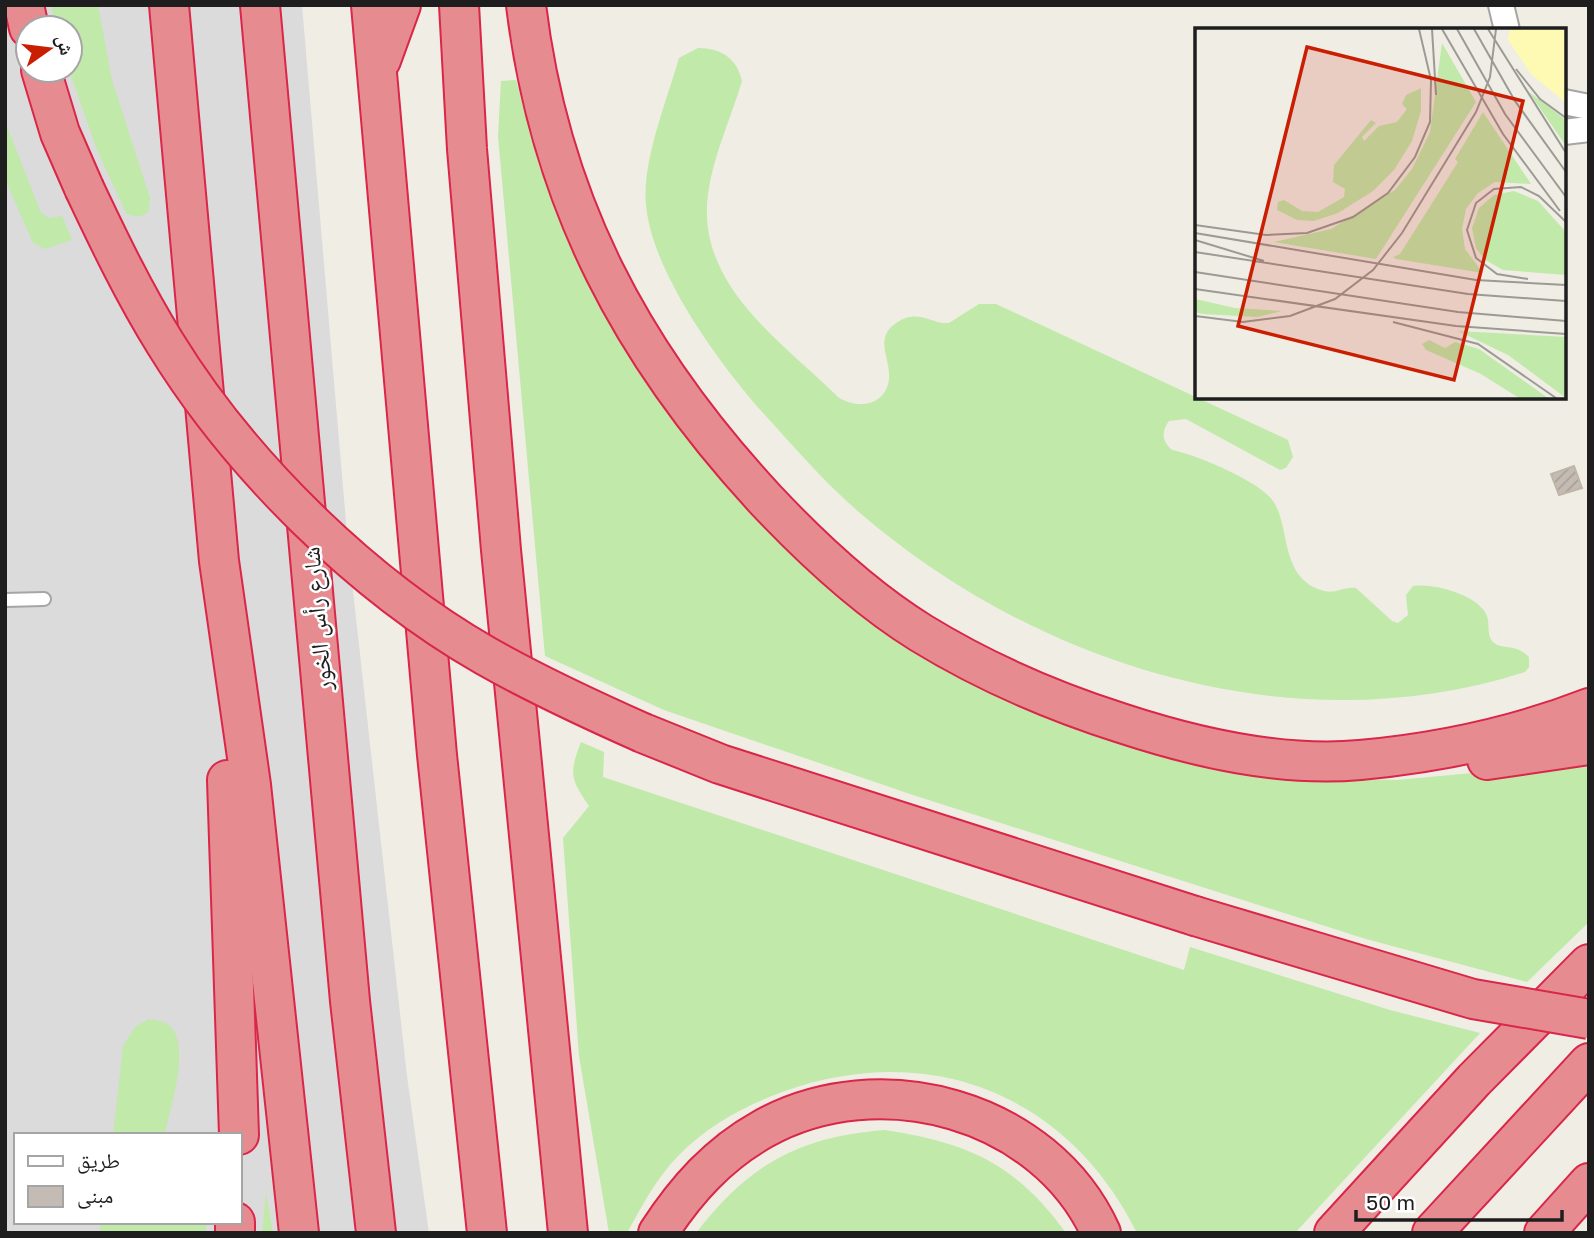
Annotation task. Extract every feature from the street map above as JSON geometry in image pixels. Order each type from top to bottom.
[{"type":"highway","points":[[169,5],[219,561],[251,785],[299,1233]]},
{"type":"highway","name":"شارع رأس الخور","points":[[260,5],[348,973],[376,1233]]},
{"type":"highway","points":[[371,5],[437,755],[487,1233]]},
{"type":"highway","points":[[377,69],[396,26],[401,5]]},
{"type":"highway","points":[[459,5],[467,149],[500,550],[568,1233]]},
{"type":"highway","points":[[526,5],[548,120],[569,193],[629,322],[688,408],[743,475],[798,534],[860,589],[920,632],[995,673],[1075,708],[1146,731],[1242,753],[1292,759],[1358,760],[1397,766],[1435,767],[1589,745]]},
{"type":"highway","points":[[45,84],[60,133],[121,269],[174,356],[218,419],[276,486],[331,540],[409,605],[483,655],[562,697],[720,764],[1195,916],[1446,992],[1542,1013],[1589,1018]]},
{"type":"highway","points":[[219,561],[239,1133]]},
{"type":"highway","points":[[1358,760],[1456,746],[1524,731],[1589,708]]},
{"type":"highway","points":[[1334,1233],[1474,1080],[1589,964]]},
{"type":"highway","points":[[1432,1233],[1589,1063]]},
{"type":"highway","points":[[658,1233],[684,1194],[703,1174],[742,1141],[766,1127],[825,1105],[888,1099],[948,1108],[1005,1129],[1057,1171],[1079,1196],[1101,1233]]},
{"type":"highway","points":[[1544,1233],[1589,1183]]},
{"type":"street","points":[[1501,5],[1507,28]]},
{"type":"street","points":[[1566,102],[1589,107]]},
{"type":"street","points":[[1566,132],[1589,129]]},
{"type":"lane","points":[[5,600],[44,599]]},
{"type":"shaded area","points":[[5,5],[302,5],[348,546],[407,1076],[429,1233],[5,1233]]},
{"type":"green space","points":[[51,5],[98,5],[112,80],[150,198],[149,211],[141,216],[126,213],[97,150],[74,84],[84,84],[84,14],[53,14]]},
{"type":"green space","points":[[698,48],[714,50],[732,61],[742,81],[710,180],[708,227],[715,256],[747,309],[838,397],[862,404],[877,400],[882,395],[889,379],[885,340],[892,326],[901,320],[914,316],[949,323],[979,304],[996,304],[1288,440],[1293,457],[1286,468],[1280,470],[1186,419],[1169,421],[1164,433],[1166,443],[1172,450],[1227,470],[1255,486],[1273,501],[1279,512],[1293,564],[1300,576],[1310,585],[1328,592],[1356,588],[1392,621],[1398,623],[1408,615],[1406,595],[1413,586],[1432,586],[1466,596],[1487,616],[1490,637],[1494,643],[1524,653],[1529,657],[1529,667],[1525,672],[1438,693],[1349,700],[1261,695],[1173,678],[1088,650],[1007,613],[931,567],[860,513],[810,465],[728,370],[690,316],[674,287],[660,258],[651,230],[646,187],[656,131],[679,58]]},
{"type":"green space","points":[[516,80],[540,169],[596,296],[943,663],[1080,729],[1208,766],[1300,778],[1397,780],[1505,770],[1589,757],[1589,922],[1527,982],[1366,939],[916,796],[664,710],[545,656],[498,136],[501,81]]},
{"type":"green space","points":[[5,121],[41,213],[49,218],[62,216],[72,240],[45,249],[33,243],[5,179]]},
{"type":"green space","points":[[581,742],[604,752],[603,777],[1184,970],[1190,947],[1390,1010],[1480,1033],[1295,1233],[1137,1233],[1108,1185],[1073,1145],[1034,1114],[990,1091],[942,1077],[891,1072],[839,1077],[785,1091],[729,1116],[691,1144],[664,1172],[627,1233],[609,1233],[579,1056],[563,838],[589,806],[573,776]]},
{"type":"green space","points":[[148,1019],[169,1025],[176,1034],[179,1047],[178,1077],[165,1133],[113,1133],[123,1046],[135,1027]]},
{"type":"green space","points":[[885,1130],[941,1142],[987,1160],[1028,1189],[1066,1233],[696,1233],[736,1189],[778,1158],[827,1139]]},
{"type":"green space","points":[[266,1193],[273,1233],[262,1233]]},
{"type":"green space","points":[[101,1224],[206,1224],[206,1233],[99,1233]]},
{"type":"building","points":[[1574,466],[1582,488],[1559,495],[1551,474]]}]
